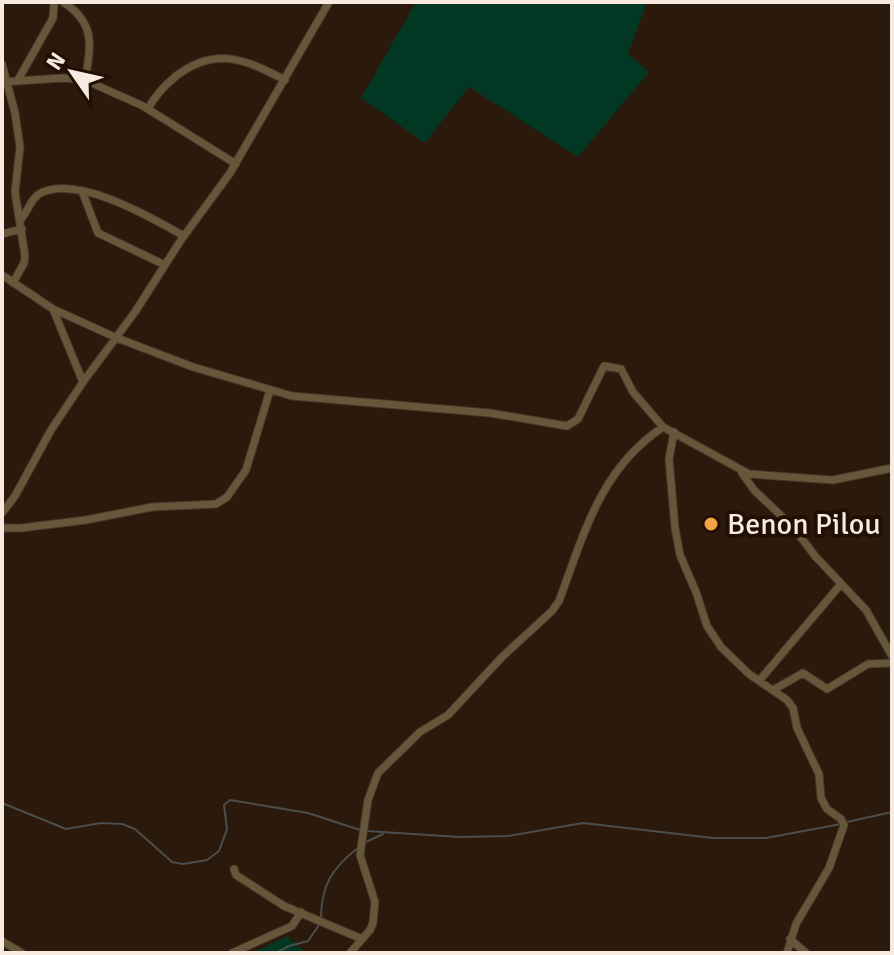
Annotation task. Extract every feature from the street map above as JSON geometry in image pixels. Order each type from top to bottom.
[{"type":"street","points":[[18,80],[53,18],[54,2]]},
{"type":"street","points":[[63,2],[78,12],[89,34],[85,80]]},
{"type":"street","points":[[2,513],[83,382],[117,338],[236,164],[329,2]]},
{"type":"street","points":[[148,109],[164,86],[194,64],[212,57],[237,59],[285,80]]},
{"type":"street","points":[[2,64],[20,147],[15,184],[24,263],[13,283]]},
{"type":"street","points":[[4,82],[63,78],[85,80],[148,109],[236,164]]},
{"type":"street","points":[[21,219],[39,195],[50,191],[82,191],[129,206],[184,236]]},
{"type":"street","points":[[82,191],[98,233],[165,265]]},
{"type":"street","points":[[2,234],[22,229]]},
{"type":"street","points":[[2,275],[53,309],[117,338],[170,360],[292,396],[490,413],[567,426],[578,419],[604,366],[621,369],[633,392],[663,427],[741,472],[833,480],[892,468]]},
{"type":"street","points":[[53,309],[83,382]]},
{"type":"street","points":[[2,528],[86,520],[152,507],[216,504],[227,497],[246,470],[270,390]]},
{"type":"street","points":[[350,953],[373,923],[375,902],[360,855],[368,800],[378,773],[420,732],[448,715],[513,646],[552,611],[559,601],[583,533],[604,489],[623,460],[663,427]]},
{"type":"street","points":[[674,432],[669,475],[680,555],[711,634],[721,647],[793,708],[797,728],[819,774],[821,798],[827,809],[844,825],[829,868],[796,924],[787,953]]},
{"type":"street","points":[[741,472],[873,619],[892,661],[868,664],[827,689],[803,673],[773,690]]},
{"type":"street","points":[[759,681],[841,584]]},
{"type":"street","points":[[234,869],[236,875],[260,888],[273,900],[362,939]]},
{"type":"street","points":[[232,953],[292,926],[301,912]]},
{"type":"street","points":[[790,939],[806,953]]},
{"type":"street","points":[[2,941],[22,953]]},
{"type":"green space","points":[[416,2],[640,2],[646,5],[628,54],[649,72],[578,157],[469,87],[425,143],[361,98]]},
{"type":"green space","points":[[287,936],[306,953],[252,953]]},
{"type":"waterway","points":[[2,803],[66,829],[101,823],[122,824],[135,829],[172,862],[183,864],[207,860],[219,851],[227,829],[224,805],[230,800],[308,813],[360,830]]},
{"type":"waterway","points":[[847,822],[892,812]]},
{"type":"waterway","points":[[367,831],[459,837],[508,836],[583,823],[713,838],[766,838],[841,824]]},
{"type":"waterway","points":[[364,843],[383,834]]},
{"type":"waterway","points":[[321,919],[323,896],[330,878],[359,847]]},
{"type":"waterway","points":[[276,953],[308,941],[319,925]]},
{"type":"place","name":"Benon Pilou","points":[[711,524]]}]
